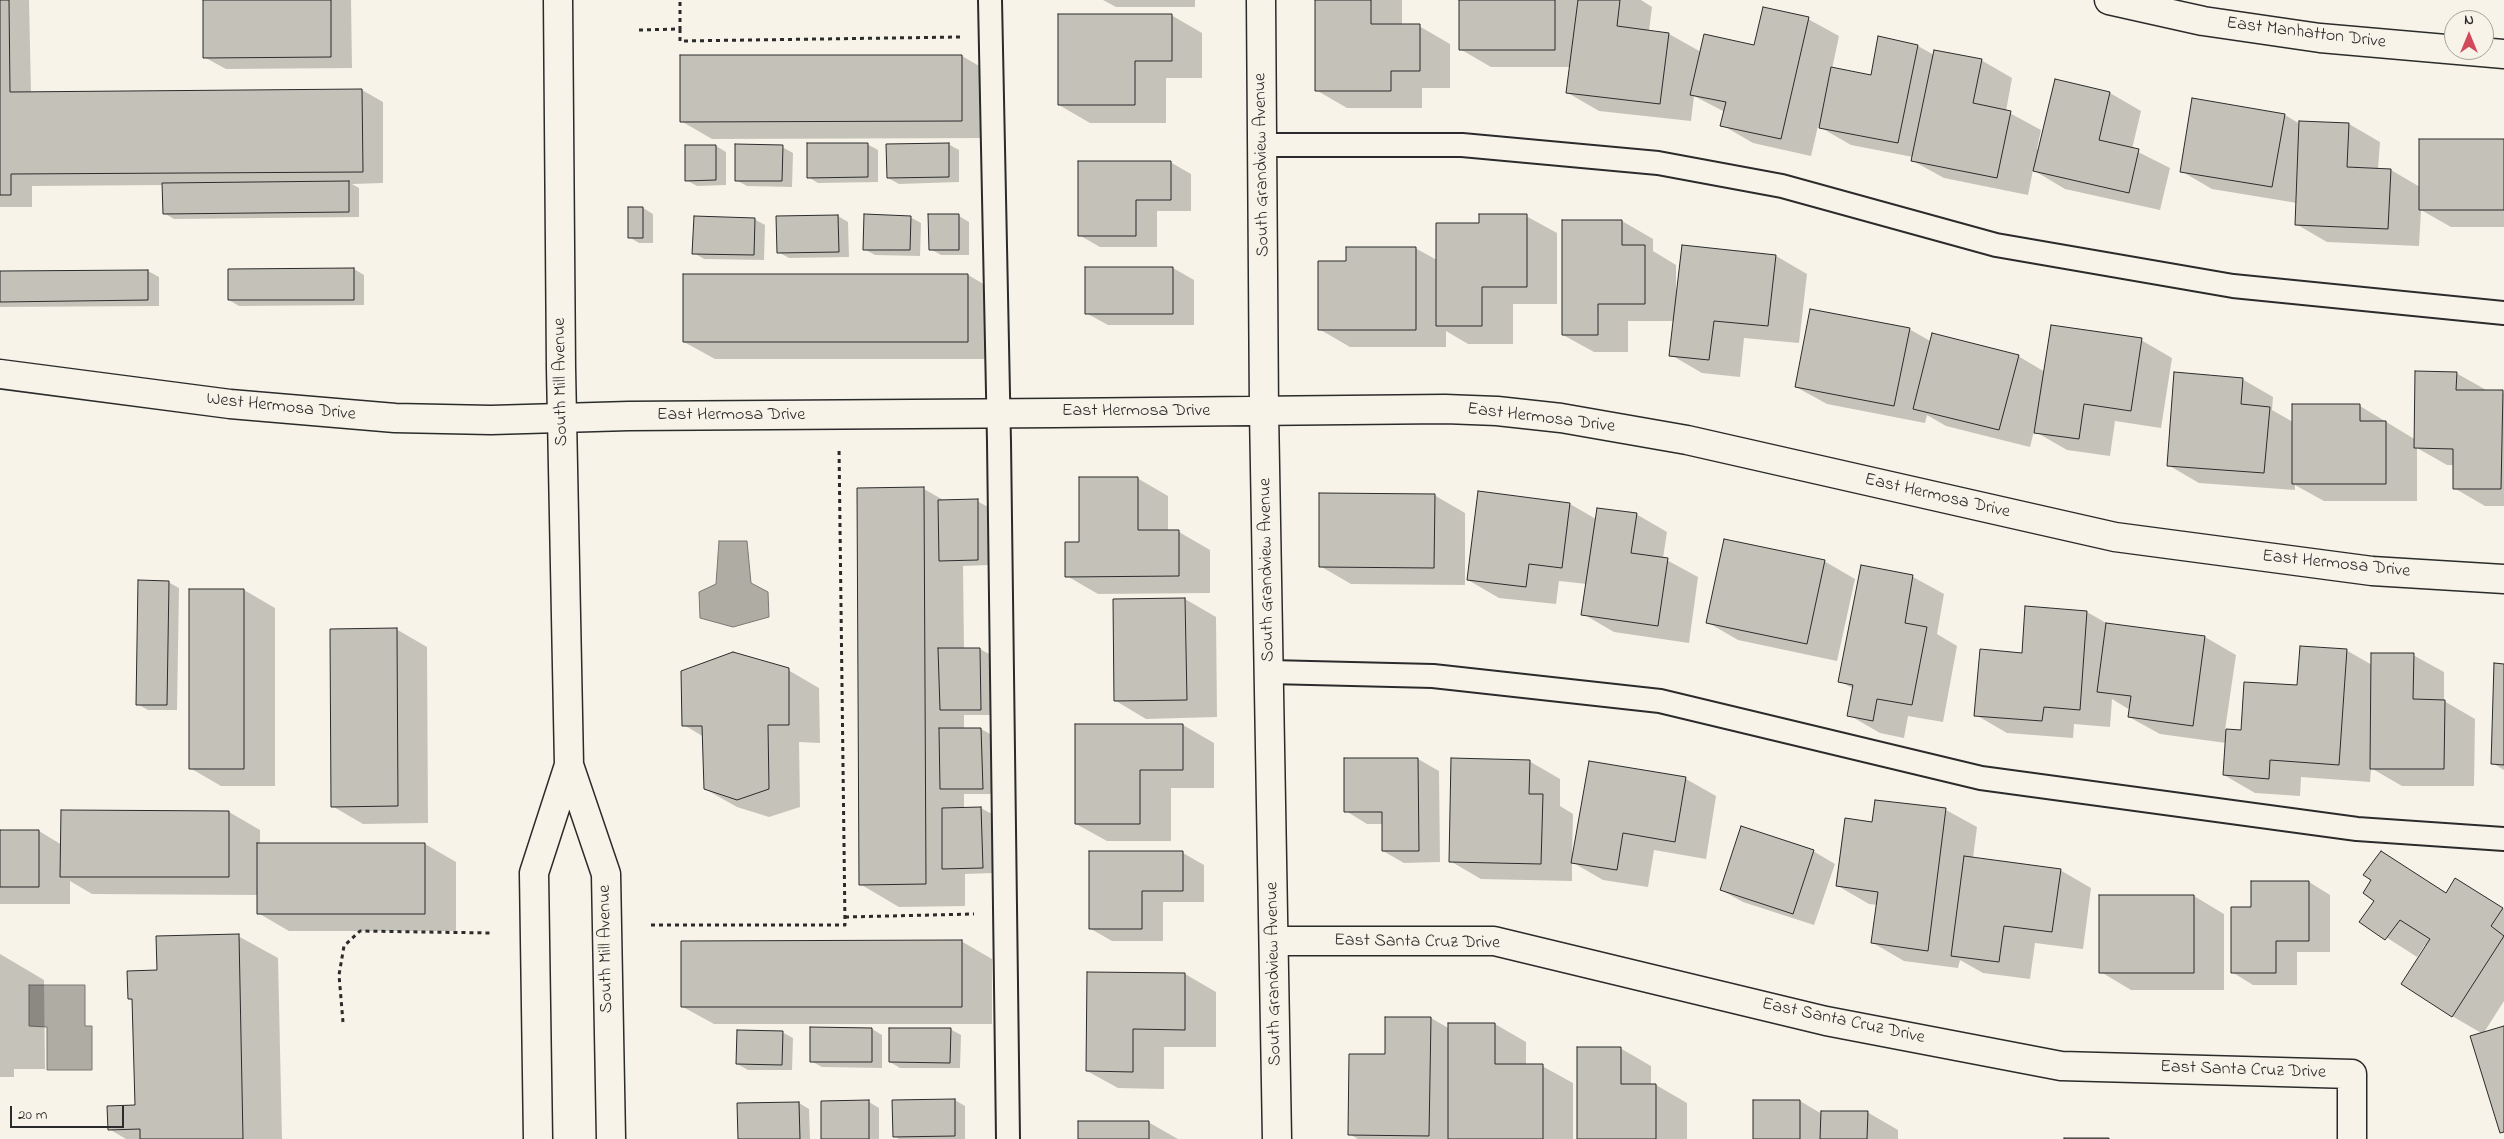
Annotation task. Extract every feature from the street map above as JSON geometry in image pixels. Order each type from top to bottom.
[{"type":"street","name":"South Mill Avenue","points":[[558,0],[569,765],[606,874],[611,1139]]},
{"type":"street","name":"South Grandview Avenue","points":[[1261,0],[1264,145],[1264,411],[1277,1139]]},
{"type":"street","name":"East Manhatton Drive","points":[[2109,0],[2203,21],[2320,38],[2504,54]]},
{"type":"street","name":"West Hermosa Drive","points":[[0,374],[295,411],[405,418],[491,420],[563,418]]},
{"type":"street","name":"East Hermosa Drive","points":[[563,418],[1445,409],[1497,411],[1561,418],[1687,440],[2115,537],[2372,571],[2504,579]]},
{"type":"street","name":"South Mill Avenue","points":[[538,1139],[534,873],[569,765]]},
{"type":"street","name":"East Santa Cruz Drive","points":[[1274,941],[1494,941],[1826,1021],[2061,1066],[2352,1074],[2352,1139]]},
{"type":"lane","points":[[990,0],[1008,1139]]},
{"type":"lane","points":[[1264,145],[1462,145],[1658,163],[1782,186],[1996,245],[2233,286],[2504,313]]},
{"type":"lane","points":[[1270,672],[1432,676],[1660,701],[1981,778],[2358,829],[2504,839]]},
{"type":"path","points":[[680,0],[680,42],[990,37]]},
{"type":"path","points":[[639,30],[680,30]]},
{"type":"path","points":[[651,925],[845,925],[839,444]]},
{"type":"path","points":[[845,917],[1005,914]]},
{"type":"path","points":[[343,1022],[339,975],[344,946],[360,931],[490,933]]},
{"type":"shaded area","points":[[719,541],[747,541],[751,583],[768,592],[769,617],[733,627],[700,618],[699,592],[716,584]]},
{"type":"shaded area","points":[[29,985],[85,985],[85,1026],[92,1026],[92,1070],[47,1070],[47,1027],[29,1026]]},
{"type":"building","points":[[0,0],[9,0],[10,92],[362,89],[363,172],[11,174],[11,195],[0,195]]},
{"type":"building","points":[[203,0],[331,0],[331,57],[203,58]]},
{"type":"building","points":[[1315,0],[1371,0],[1371,24],[1420,24],[1420,71],[1391,71],[1391,91],[1315,91]]},
{"type":"building","points":[[1459,0],[1555,0],[1555,50],[1459,50]]},
{"type":"building","points":[[1578,0],[1620,0],[1617,26],[1669,33],[1660,104],[1566,93]]},
{"type":"building","points":[[1763,7],[1809,17],[1781,139],[1720,126],[1726,102],[1690,95],[1704,34],[1754,45]]},
{"type":"building","points":[[1058,14],[1172,14],[1172,61],[1135,61],[1135,105],[1058,105]]},
{"type":"building","points":[[1878,36],[1918,45],[1898,143],[1819,128],[1831,67],[1871,75]]},
{"type":"building","points":[[1934,50],[1982,59],[1973,103],[2011,111],[1997,178],[1911,161]]},
{"type":"building","points":[[680,55],[962,55],[962,121],[680,122]]},
{"type":"building","points":[[2055,79],[2110,92],[2099,140],[2139,149],[2129,193],[2033,171]]},
{"type":"building","points":[[2192,98],[2285,114],[2272,187],[2180,172]]},
{"type":"building","points":[[2299,121],[2349,123],[2347,167],[2391,169],[2388,229],[2295,225]]},
{"type":"building","points":[[2419,139],[2504,139],[2504,210],[2419,210]]},
{"type":"building","points":[[807,143],[868,143],[868,177],[807,178]]},
{"type":"building","points":[[949,143],[949,177],[887,178],[886,144]]},
{"type":"building","points":[[735,144],[783,145],[782,181],[735,181]]},
{"type":"building","points":[[685,145],[716,145],[716,180],[685,181]]},
{"type":"building","points":[[1078,161],[1171,161],[1171,200],[1136,200],[1136,236],[1078,236]]},
{"type":"building","points":[[349,181],[349,212],[163,214],[162,183]]},
{"type":"building","points":[[628,207],[643,207],[643,238],[628,238]]},
{"type":"building","points":[[864,214],[911,216],[910,250],[863,250]]},
{"type":"building","points":[[928,214],[959,214],[959,250],[929,250]]},
{"type":"building","points":[[1479,214],[1527,214],[1527,287],[1482,287],[1482,326],[1436,326],[1436,223],[1479,223]]},
{"type":"building","points":[[838,215],[839,252],[777,253],[776,216]]},
{"type":"building","points":[[694,216],[755,218],[754,255],[692,254]]},
{"type":"building","points":[[1562,220],[1622,220],[1622,245],[1645,245],[1645,304],[1598,304],[1598,335],[1562,335]]},
{"type":"building","points":[[1682,245],[1776,255],[1768,326],[1714,321],[1709,360],[1669,356]]},
{"type":"building","points":[[1346,247],[1416,247],[1416,330],[1318,330],[1318,261],[1346,261]]},
{"type":"building","points":[[1085,267],[1173,267],[1173,314],[1085,314]]},
{"type":"building","points":[[354,268],[354,300],[228,300],[228,269]]},
{"type":"building","points":[[148,270],[148,300],[0,302],[0,271]]},
{"type":"building","points":[[683,274],[968,274],[968,342],[683,342]]},
{"type":"building","points":[[1810,309],[1910,328],[1894,406],[1795,387]]},
{"type":"building","points":[[2051,325],[2142,338],[2131,411],[2084,404],[2079,439],[2034,433]]},
{"type":"building","points":[[1932,333],[2019,355],[1999,430],[1913,409]]},
{"type":"building","points":[[2415,371],[2457,372],[2456,390],[2503,390],[2501,489],[2453,489],[2453,449],[2414,448]]},
{"type":"building","points":[[2174,372],[2243,378],[2241,404],[2270,407],[2264,473],[2167,466]]},
{"type":"building","points":[[2292,404],[2360,404],[2360,421],[2386,421],[2386,484],[2292,484]]},
{"type":"building","points":[[1079,477],[1138,477],[1138,530],[1179,530],[1179,576],[1065,577],[1065,542],[1079,542]]},
{"type":"building","points":[[924,487],[926,884],[859,885],[857,488]]},
{"type":"building","points":[[1478,491],[1570,503],[1562,568],[1529,564],[1526,587],[1467,580]]},
{"type":"building","points":[[1319,493],[1435,494],[1434,568],[1319,567]]},
{"type":"building","points":[[978,499],[978,560],[939,561],[938,500]]},
{"type":"building","points":[[1597,508],[1637,513],[1631,553],[1668,558],[1658,626],[1581,615]]},
{"type":"building","points":[[1724,539],[1825,560],[1807,644],[1706,623]]},
{"type":"building","points":[[1861,565],[1913,575],[1905,623],[1927,627],[1912,705],[1877,699],[1873,721],[1847,716],[1853,685],[1838,682]]},
{"type":"building","points":[[138,580],[169,581],[167,705],[136,705]]},
{"type":"building","points":[[189,589],[244,589],[244,769],[189,769]]},
{"type":"building","points":[[1185,598],[1187,700],[1114,701],[1113,599]]},
{"type":"building","points":[[2025,606],[2087,611],[2080,710],[2044,707],[2042,721],[1974,716],[1980,649],[2022,653]]},
{"type":"building","points":[[2106,623],[2205,636],[2193,726],[2128,717],[2131,696],[2097,692]]},
{"type":"building","points":[[397,628],[398,806],[331,807],[330,629]]},
{"type":"building","points":[[2300,646],[2347,649],[2339,765],[2270,760],[2269,779],[2223,775],[2226,729],[2241,730],[2244,682],[2297,685]]},
{"type":"building","points":[[938,648],[980,648],[981,710],[940,710]]},
{"type":"building","points":[[733,652],[789,668],[789,725],[768,725],[769,789],[737,800],[704,789],[702,726],[682,726],[681,671]]},
{"type":"building","points":[[2371,653],[2414,653],[2413,699],[2445,700],[2444,769],[2370,769]]},
{"type":"building","points":[[2494,663],[2504,664],[2504,765],[2491,764]]},
{"type":"building","points":[[1075,724],[1183,724],[1183,770],[1140,770],[1140,824],[1075,824]]},
{"type":"building","points":[[939,728],[981,728],[983,789],[940,789]]},
{"type":"building","points":[[1344,758],[1418,758],[1419,851],[1382,851],[1382,812],[1344,812]]},
{"type":"building","points":[[1451,758],[1530,760],[1529,794],[1543,794],[1541,864],[1449,862]]},
{"type":"building","points":[[1589,761],[1686,777],[1675,842],[1623,833],[1617,870],[1571,863]]},
{"type":"building","points":[[1875,800],[1946,808],[1928,951],[1871,943],[1878,892],[1836,886],[1845,818],[1872,822]]},
{"type":"building","points":[[981,807],[983,868],[942,869],[942,808]]},
{"type":"building","points":[[61,810],[229,811],[229,877],[60,877]]},
{"type":"building","points":[[1741,826],[1814,850],[1793,914],[1720,890]]},
{"type":"building","points":[[0,830],[39,830],[39,887],[0,887]]},
{"type":"building","points":[[257,843],[425,843],[425,914],[257,914]]},
{"type":"building","points":[[1089,851],[1183,851],[1183,891],[1142,891],[1142,929],[1089,929]]},
{"type":"building","points":[[2381,851],[2446,893],[2455,878],[2503,908],[2491,926],[2504,936],[2452,1017],[2401,984],[2430,939],[2400,920],[2385,940],[2359,922],[2374,901],[2363,893],[2371,880],[2363,875]]},
{"type":"building","points":[[1964,856],[2061,869],[2052,932],[2004,926],[1999,962],[1951,956]]},
{"type":"building","points":[[2251,881],[2309,881],[2309,941],[2276,941],[2276,973],[2231,973],[2231,907],[2251,907]]},
{"type":"building","points":[[2099,895],[2194,895],[2194,973],[2099,973]]},
{"type":"building","points":[[239,934],[243,1139],[140,1139],[140,1129],[108,1130],[107,1106],[135,1105],[132,999],[128,999],[127,971],[157,970],[156,936]]},
{"type":"building","points":[[962,940],[962,1007],[681,1007],[681,941]]},
{"type":"building","points":[[1087,972],[1185,973],[1185,1030],[1133,1029],[1133,1072],[1086,1071]]},
{"type":"building","points":[[1385,1017],[1431,1017],[1429,1136],[1348,1135],[1349,1054],[1385,1054]]},
{"type":"building","points":[[1448,1023],[1495,1023],[1495,1064],[1543,1064],[1543,1139],[1448,1139]]},
{"type":"building","points":[[2504,1026],[2504,1132],[2500,1133],[2470,1036]]},
{"type":"building","points":[[810,1027],[872,1028],[872,1062],[810,1062]]},
{"type":"building","points":[[889,1028],[951,1028],[950,1063],[889,1062]]},
{"type":"building","points":[[737,1030],[783,1031],[782,1065],[736,1064]]},
{"type":"building","points":[[1577,1047],[1621,1047],[1621,1084],[1656,1084],[1656,1139],[1577,1139]]},
{"type":"building","points":[[955,1099],[955,1136],[893,1137],[892,1100]]},
{"type":"building","points":[[869,1100],[869,1139],[821,1139],[821,1101]]},
{"type":"building","points":[[1753,1100],[1800,1100],[1800,1139],[1753,1139]]},
{"type":"building","points":[[799,1102],[800,1139],[738,1139],[737,1103]]},
{"type":"building","points":[[1821,1111],[1868,1111],[1867,1139],[1820,1139]]},
{"type":"building","points":[[1078,1121],[1149,1121],[1149,1139],[1078,1139]]},
{"type":"building","points":[[2109,1138],[2109,1139],[2064,1139]]}]
